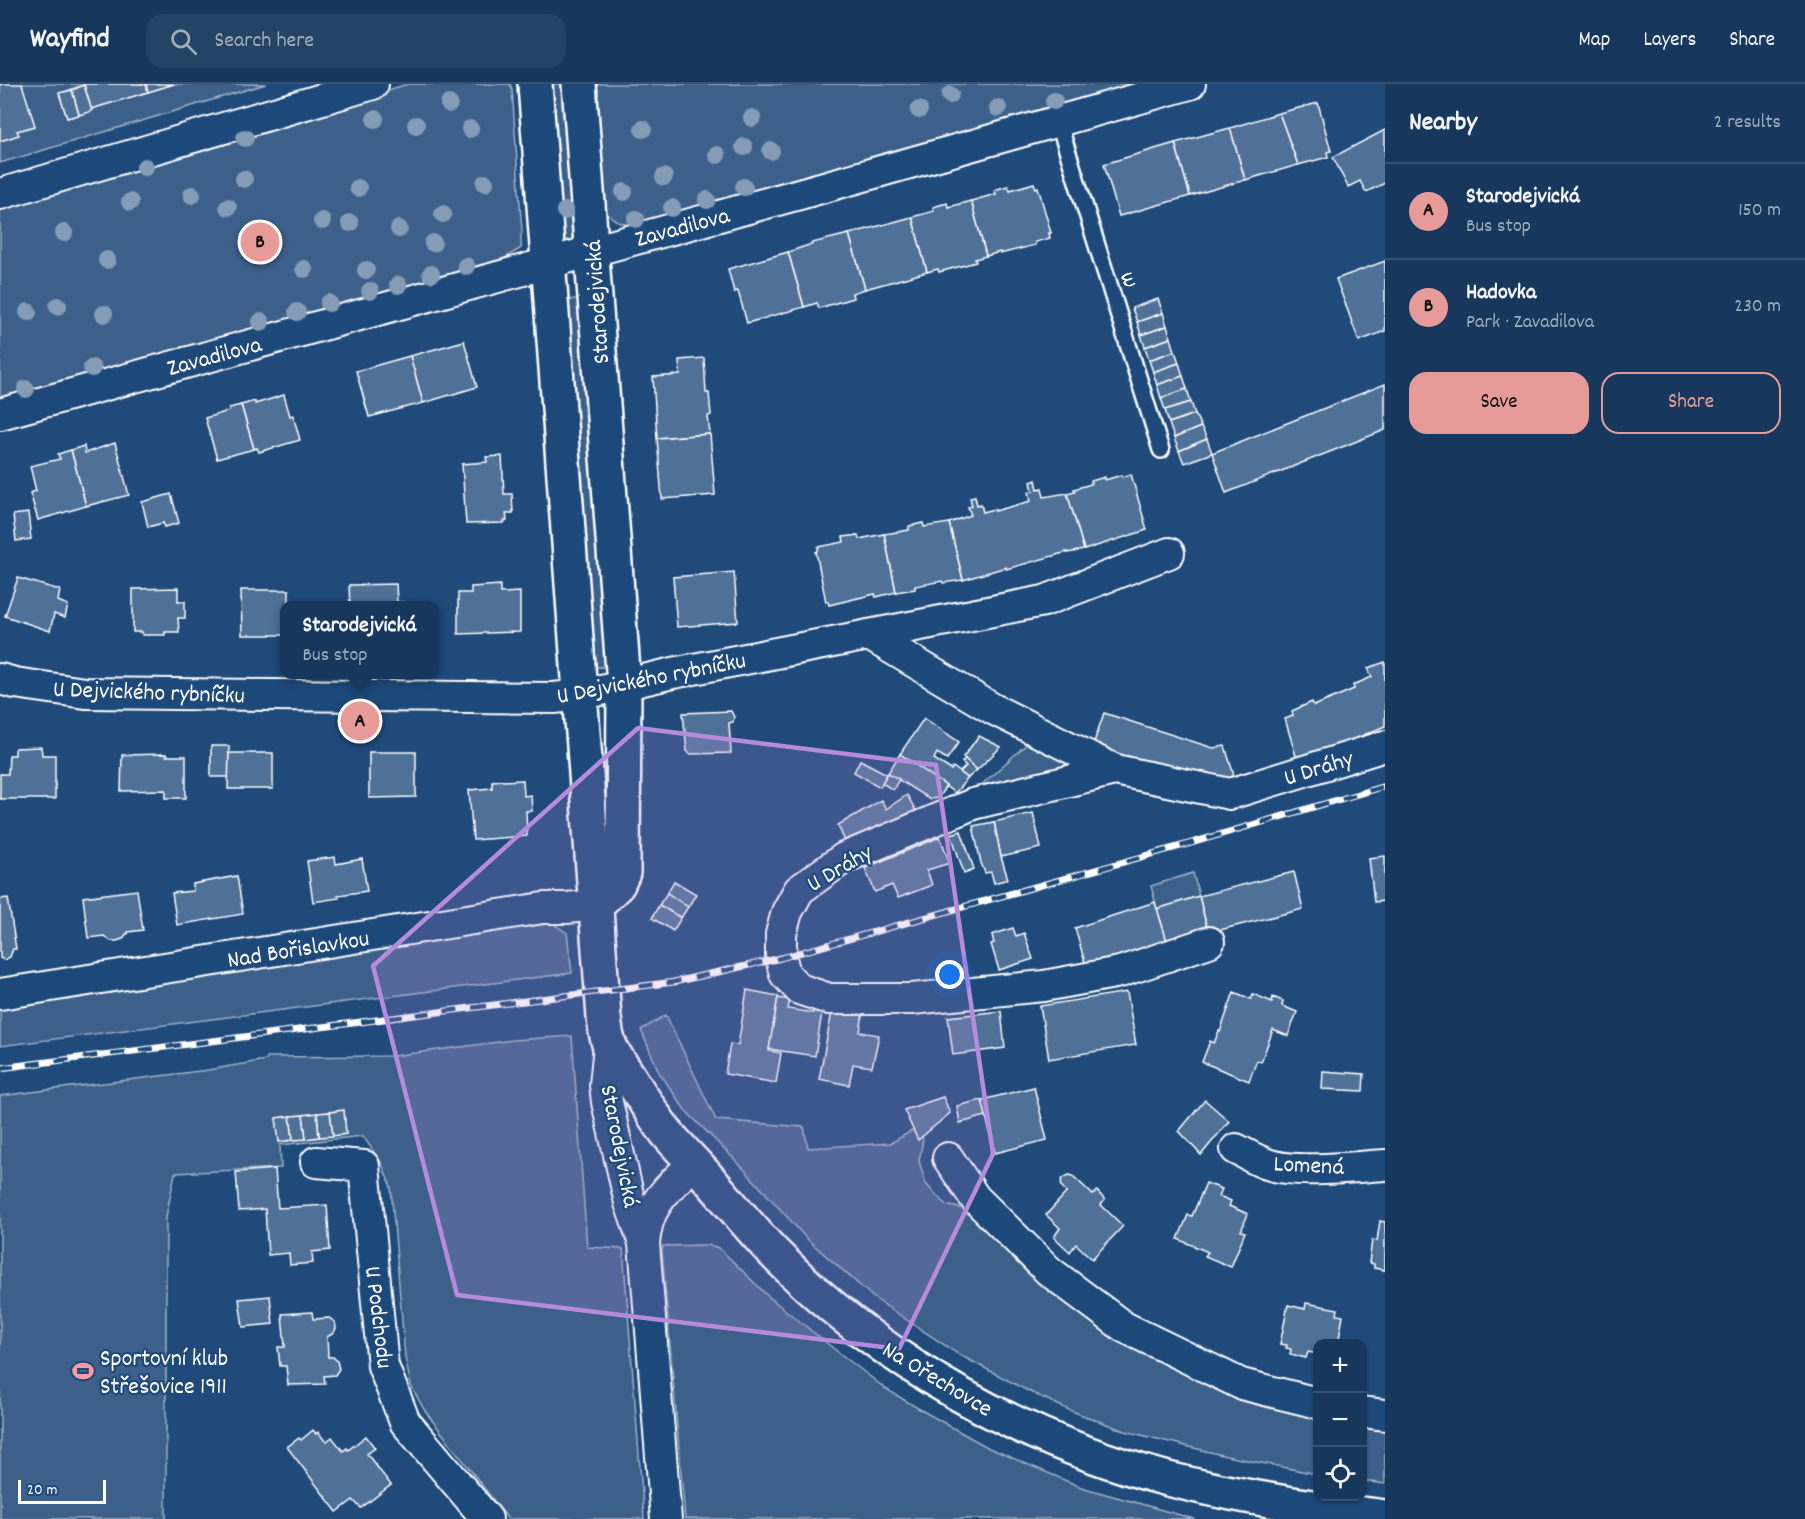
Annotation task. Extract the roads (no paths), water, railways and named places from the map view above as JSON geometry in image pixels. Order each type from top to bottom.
[{"type":"street","points":[[0,194],[373,84]]},
{"type":"street","name":"Starodejvická","points":[[535,84],[604,1017],[609,1045],[605,1084],[630,1203],[644,1243],[666,1519]]},
{"type":"street","name":"Starodejvická","points":[[579,84],[624,684],[623,873],[618,884],[596,905]]},
{"type":"street","name":"Zavadilova","points":[[0,414],[548,264],[1190,84]]},
{"type":"street","name":"U Dejvického rybníčku","points":[[0,679],[85,693],[554,698],[580,695],[696,669],[1044,600],[1169,552]]},
{"type":"street","points":[[869,635],[993,709],[1115,770]]},
{"type":"street","name":"U Dráhy","points":[[1209,942],[1120,972],[1044,986],[912,999],[829,999],[799,988],[785,974],[781,958],[781,934],[787,912],[799,890],[844,858],[973,804],[1115,770],[1230,794],[1385,746]]},
{"type":"street","name":"Nad Bořislavkou","points":[[0,994],[543,908],[596,905]]},
{"type":"street","name":"Na Ořechovce","points":[[609,1045],[667,1132],[776,1256],[885,1347],[923,1374],[972,1401],[1070,1446],[1118,1464],[1220,1491],[1385,1517]]},
{"type":"street","name":"Lomená","points":[[1236,1149],[1268,1164],[1284,1167],[1308,1169],[1385,1166]]},
{"type":"street","points":[[948,1158],[975,1198],[1049,1271],[1124,1327],[1241,1384],[1313,1402]]},
{"type":"street","name":"U Podchodu","points":[[316,1162],[364,1166],[383,1366],[405,1422],[487,1519]]},
{"type":"street","name":"Starodejvická","points":[[644,1243],[649,1217],[659,1201],[677,1179],[695,1163]]},
{"type":"street","points":[[1367,1413],[1385,1415]]},
{"type":"lane","name":"w","points":[[1058,121],[1161,450]]},
{"type":"railway","points":[[0,1068],[674,982],[781,958],[1188,844],[1385,786]]},
{"type":"place","name":"Hadovka","points":[[260,242]]},
{"type":"place","name":"Starodejvická","points":[[360,721]]},
{"type":"place","name":"Sportovní klub Střešovice 1911","points":[[83,1371]]}]
